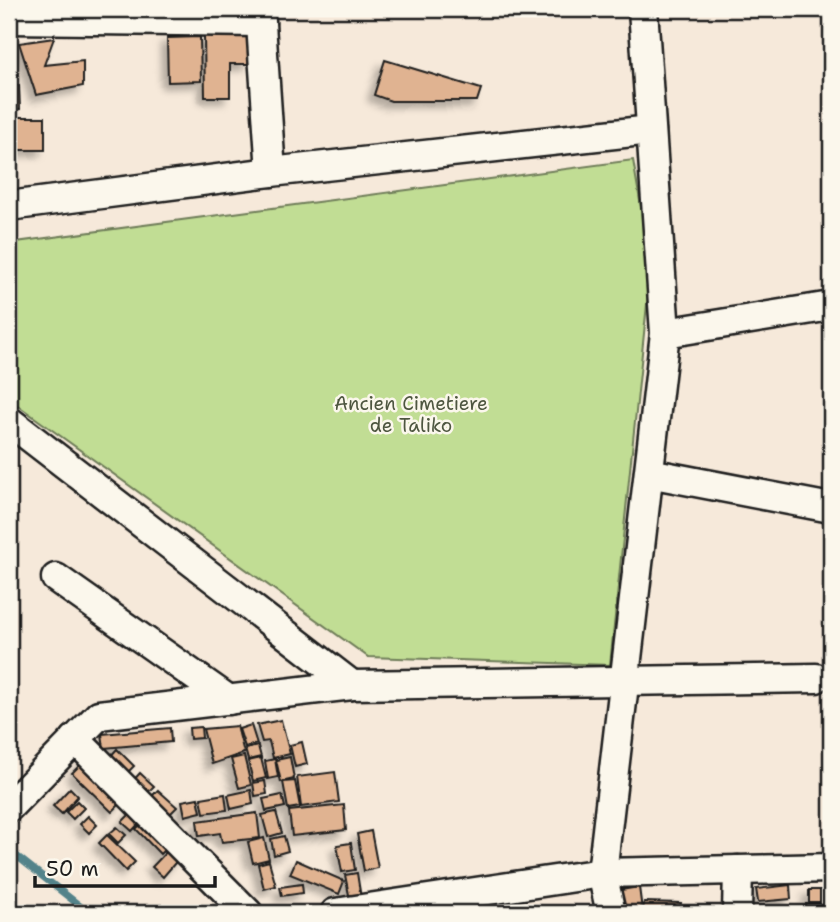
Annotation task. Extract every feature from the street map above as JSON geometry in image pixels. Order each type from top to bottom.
[{"type":"street","points":[[611,913],[602,873],[665,333],[642,9]]},
{"type":"street","points":[[9,19],[261,16],[271,173]]},
{"type":"street","points":[[9,206],[651,130]]},
{"type":"street","points":[[665,333],[831,306]]},
{"type":"street","points":[[9,421],[352,685]]},
{"type":"street","points":[[649,473],[831,508]]},
{"type":"street","points":[[56,578],[229,699]]},
{"type":"street","points":[[9,807],[99,715],[352,685],[816,678]]},
{"type":"street","points":[[75,739],[248,913]]},
{"type":"street","points":[[335,913],[602,873],[831,868]]},
{"type":"street","points":[[737,913],[738,870]]},
{"type":"green space","name":"Ancien Cimetiere de Taliko","points":[[633,160],[651,265],[610,665],[368,657],[9,399],[9,243]]},
{"type":"building","points":[[248,35],[249,64],[230,64],[230,97],[205,97],[204,36]]},
{"type":"building","points":[[200,37],[201,81],[168,82],[167,38]]},
{"type":"building","points":[[54,38],[44,65],[83,61],[83,86],[36,95],[19,43]]},
{"type":"building","points":[[385,60],[481,89],[477,101],[391,101],[374,95]]},
{"type":"building","points":[[19,85],[20,109],[9,109],[9,86]]},
{"type":"building","points":[[9,117],[45,117],[45,150],[9,150]]},
{"type":"building","points":[[281,720],[290,754],[273,758],[269,741],[262,742],[257,725]]},
{"type":"building","points":[[251,725],[257,744],[245,747],[239,729]]},
{"type":"building","points":[[237,726],[244,753],[212,764],[203,729]]},
{"type":"building","points":[[201,727],[202,738],[190,739],[189,728]]},
{"type":"building","points":[[170,728],[171,742],[104,748],[102,734]]},
{"type":"building","points":[[302,742],[307,764],[295,767],[290,745]]},
{"type":"building","points":[[258,746],[261,757],[248,760],[245,749]]},
{"type":"building","points":[[117,749],[134,766],[124,776],[107,760]]},
{"type":"building","points":[[244,756],[251,785],[239,788],[231,759]]},
{"type":"building","points":[[290,757],[294,779],[281,782],[276,760]]},
{"type":"building","points":[[261,758],[266,778],[253,781],[248,761]]},
{"type":"building","points":[[86,759],[126,798],[112,812],[72,773]]},
{"type":"building","points":[[275,759],[278,777],[268,779],[265,761]]},
{"type":"building","points":[[335,772],[339,802],[301,807],[297,777]]},
{"type":"building","points":[[140,773],[154,786],[145,795],[131,783]]},
{"type":"building","points":[[265,781],[267,794],[255,796],[253,783]]},
{"type":"building","points":[[295,781],[300,807],[288,809],[283,782]]},
{"type":"building","points":[[70,788],[78,796],[62,814],[53,806]]},
{"type":"building","points":[[158,790],[177,807],[166,818],[148,800]]},
{"type":"building","points":[[251,790],[253,804],[231,809],[228,795]]},
{"type":"building","points":[[225,794],[227,810],[204,813],[201,798]]},
{"type":"building","points":[[282,795],[285,807],[266,811],[263,799]]},
{"type":"building","points":[[198,798],[201,812],[185,816],[182,801]]},
{"type":"building","points":[[77,801],[84,808],[73,819],[66,812]]},
{"type":"building","points":[[344,805],[346,830],[292,836],[289,811]]},
{"type":"building","points":[[136,808],[145,817],[132,831],[122,822]]},
{"type":"building","points":[[276,812],[282,833],[268,837],[262,815]]},
{"type":"building","points":[[257,813],[260,838],[222,842],[220,833],[199,836],[197,821]]},
{"type":"building","points":[[88,816],[97,825],[89,833],[80,824]]},
{"type":"building","points":[[147,818],[171,843],[160,854],[136,829]]},
{"type":"building","points":[[117,827],[126,835],[118,843],[109,834]]},
{"type":"building","points":[[371,831],[378,868],[364,871],[357,834]]},
{"type":"building","points":[[107,835],[135,862],[126,871],[99,843]]},
{"type":"building","points":[[284,836],[288,851],[274,855],[271,839]]},
{"type":"building","points":[[264,838],[269,859],[253,863],[248,842]]},
{"type":"building","points":[[351,843],[355,870],[342,872],[337,845]]},
{"type":"building","points":[[171,847],[181,856],[163,877],[152,867]]},
{"type":"building","points":[[296,860],[344,881],[339,894],[290,874]]},
{"type":"building","points":[[269,861],[276,886],[264,889],[258,864]]},
{"type":"building","points":[[357,873],[361,898],[350,900],[345,875]]},
{"type":"building","points":[[302,884],[303,893],[282,896],[280,887]]},
{"type":"building","points":[[790,885],[791,899],[758,902],[756,889]]},
{"type":"building","points":[[639,887],[642,910],[625,913],[621,890]]},
{"type":"building","points":[[809,890],[820,890],[820,902],[809,902]]},
{"type":"building","points":[[644,902],[681,903],[680,913],[643,913]]},
{"type":"building","points":[[806,904],[820,904],[819,913],[806,913]]},
{"type":"waterway","points":[[9,850],[89,913]]}]
